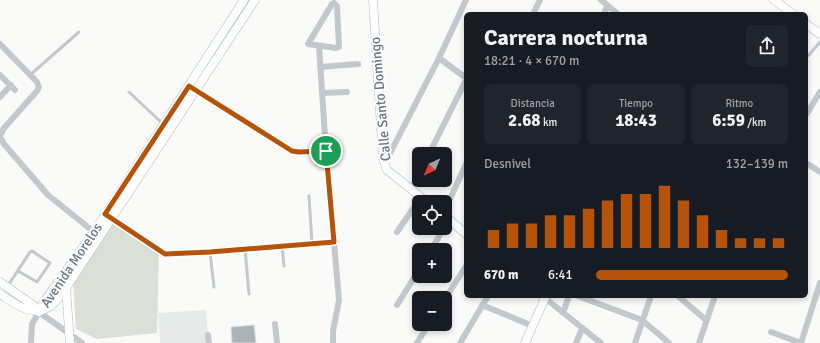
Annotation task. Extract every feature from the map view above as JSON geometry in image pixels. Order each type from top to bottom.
[{"type":"main road","name":"Avenida Morelos","points":[[39,312],[43,303],[94,232],[108,216],[192,88],[244,0]]},
{"type":"main road","name":"Avenida Morelos","points":[[39,312],[50,307],[66,288],[164,124],[192,88],[255,0]]},
{"type":"main road","name":"Calle Santo Domingo","points":[[373,0],[384,165],[386,170],[419,195]]},
{"type":"main road","points":[[774,0],[790,12]]},
{"type":"main road","points":[[808,25],[820,34]]},
{"type":"main road","points":[[452,226],[464,233]]},
{"type":"main road","points":[[0,282],[33,305],[39,312]]},
{"type":"main road","points":[[66,288],[69,339]]},
{"type":"main road","points":[[0,294],[28,310],[39,312]]},
{"type":"main road","points":[[525,343],[533,326],[543,298]]},
{"type":"street","points":[[384,165],[439,58],[466,0]]},
{"type":"street","points":[[534,12],[540,0]]},
{"type":"street","points":[[601,0],[615,12]]},
{"type":"street","points":[[334,3],[337,6],[339,47],[319,46],[310,45],[308,44],[308,41],[334,3]]},
{"type":"street","points":[[605,12],[607,6]]},
{"type":"street","points":[[0,44],[37,82],[39,87],[4,128],[0,136],[4,144],[48,195],[94,232]]},
{"type":"street","points":[[319,46],[326,151],[339,300],[333,331],[333,343]]},
{"type":"street","points":[[439,58],[464,77]]},
{"type":"street","points":[[320,67],[358,64]]},
{"type":"street","points":[[0,75],[13,88],[0,97]]},
{"type":"street","points":[[432,147],[464,83]]},
{"type":"street","points":[[192,88],[292,151],[326,151]]},
{"type":"street","points":[[322,93],[347,92]]},
{"type":"street","points":[[808,112],[820,92]]},
{"type":"street","points":[[808,164],[820,172]]},
{"type":"street","points":[[452,197],[464,175]]},
{"type":"street","points":[[397,232],[412,214]]},
{"type":"street","points":[[108,216],[165,254],[334,242]]},
{"type":"street","points":[[450,291],[464,269]]},
{"type":"street","points":[[397,305],[412,281]]},
{"type":"street","points":[[771,332],[801,343],[820,283]]},
{"type":"street","points":[[463,342],[487,298]]},
{"type":"street","points":[[544,298],[601,343]]},
{"type":"street","points":[[563,313],[568,298]]},
{"type":"street","points":[[583,298],[642,320],[669,343]]},
{"type":"street","points":[[635,343],[649,298]]},
{"type":"street","points":[[680,298],[706,320]]},
{"type":"street","points":[[699,343],[714,298]]},
{"type":"street","points":[[482,305],[533,326]]},
{"type":"street","points":[[31,343],[32,324],[39,312],[69,339],[82,343]]},
{"type":"street","points":[[275,324],[277,343]]},
{"type":"street","points":[[576,343],[582,329]]},
{"type":"street","points":[[417,343],[425,331]]},
{"type":"street","points":[[208,335],[209,343]]},
{"type":"lane","points":[[30,75],[79,32]]},
{"type":"lane","points":[[808,55],[820,42]]},
{"type":"lane","points":[[129,92],[164,124]]},
{"type":"lane","points":[[309,196],[312,244]]},
{"type":"lane","points":[[282,246],[284,266]]},
{"type":"lane","points":[[246,249],[249,294]]},
{"type":"lane","points":[[7,287],[18,271],[32,251],[50,263],[37,282],[18,271]]},
{"type":"lane","points":[[210,252],[214,287]]},
{"type":"shaded area","points":[[113,222],[159,252],[157,333],[97,339],[76,329],[73,280]]},
{"type":"shaded area","points":[[206,310],[209,343],[160,343],[158,313]]},
{"type":"building","points":[[254,325],[256,343],[232,343],[231,327]]},
{"type":"route","points":[[189,86],[292,151],[326,151],[334,242],[165,254],[105,214],[189,86]]}]
